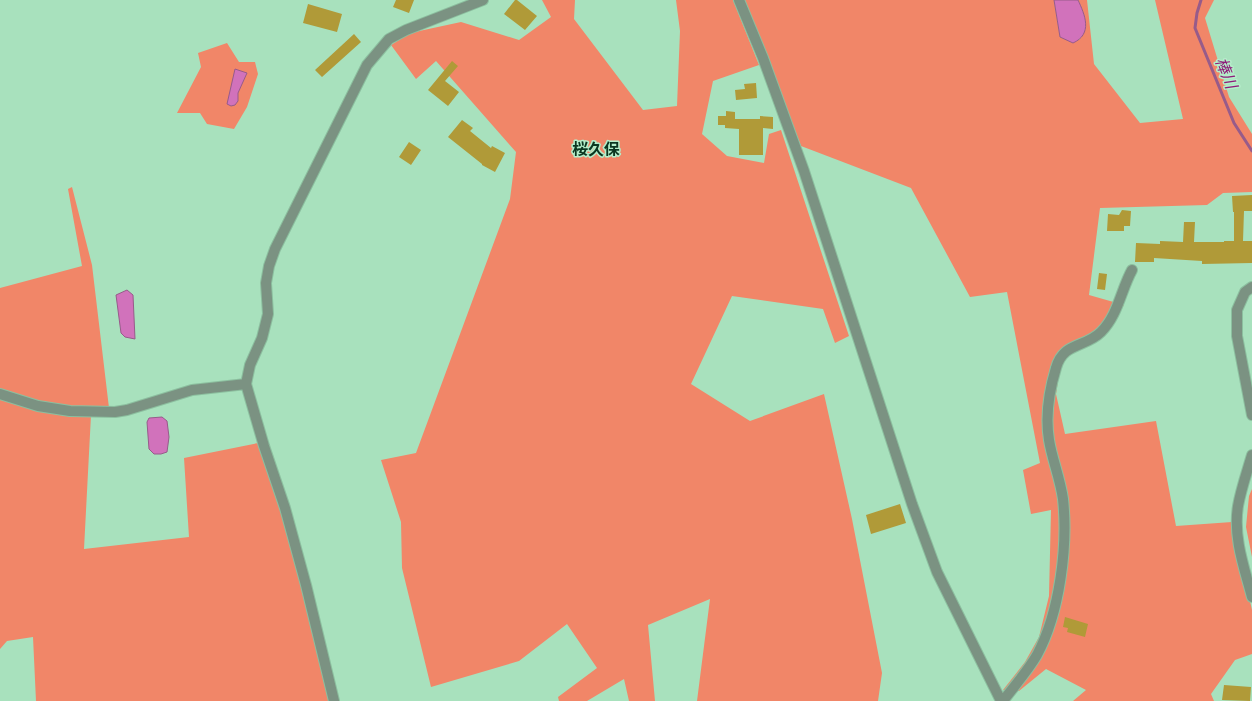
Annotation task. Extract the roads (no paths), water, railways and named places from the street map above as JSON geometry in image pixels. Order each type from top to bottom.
[{"type":"street","points":[[334,701],[285,508],[264,446],[246,384],[250,365],[262,338],[267,320],[266,283],[269,266],[275,249],[367,66],[390,39],[406,30],[483,0]]},
{"type":"street","points":[[739,0],[763,58],[804,171],[912,504],[938,572],[1002,701],[1026,673],[1047,633],[1053,614],[1063,560],[1063,498],[1049,440],[1048,421],[1048,403],[1056,367],[1063,352],[1092,339],[1101,332],[1110,320],[1120,300],[1126,280],[1132,270]]},
{"type":"street","points":[[1252,287],[1245,292],[1237,310],[1237,336],[1252,415]]},
{"type":"street","points":[[0,394],[38,406],[70,411],[115,412],[192,390],[246,384]]},
{"type":"street","points":[[1252,455],[1238,506],[1237,525],[1237,539],[1252,597]]},
{"type":"waterway","name":"棒川","points":[[1201,0],[1195,28],[1234,123],[1252,151]]},
{"type":"district","name":"桜久保","points":[[596,149]]}]
